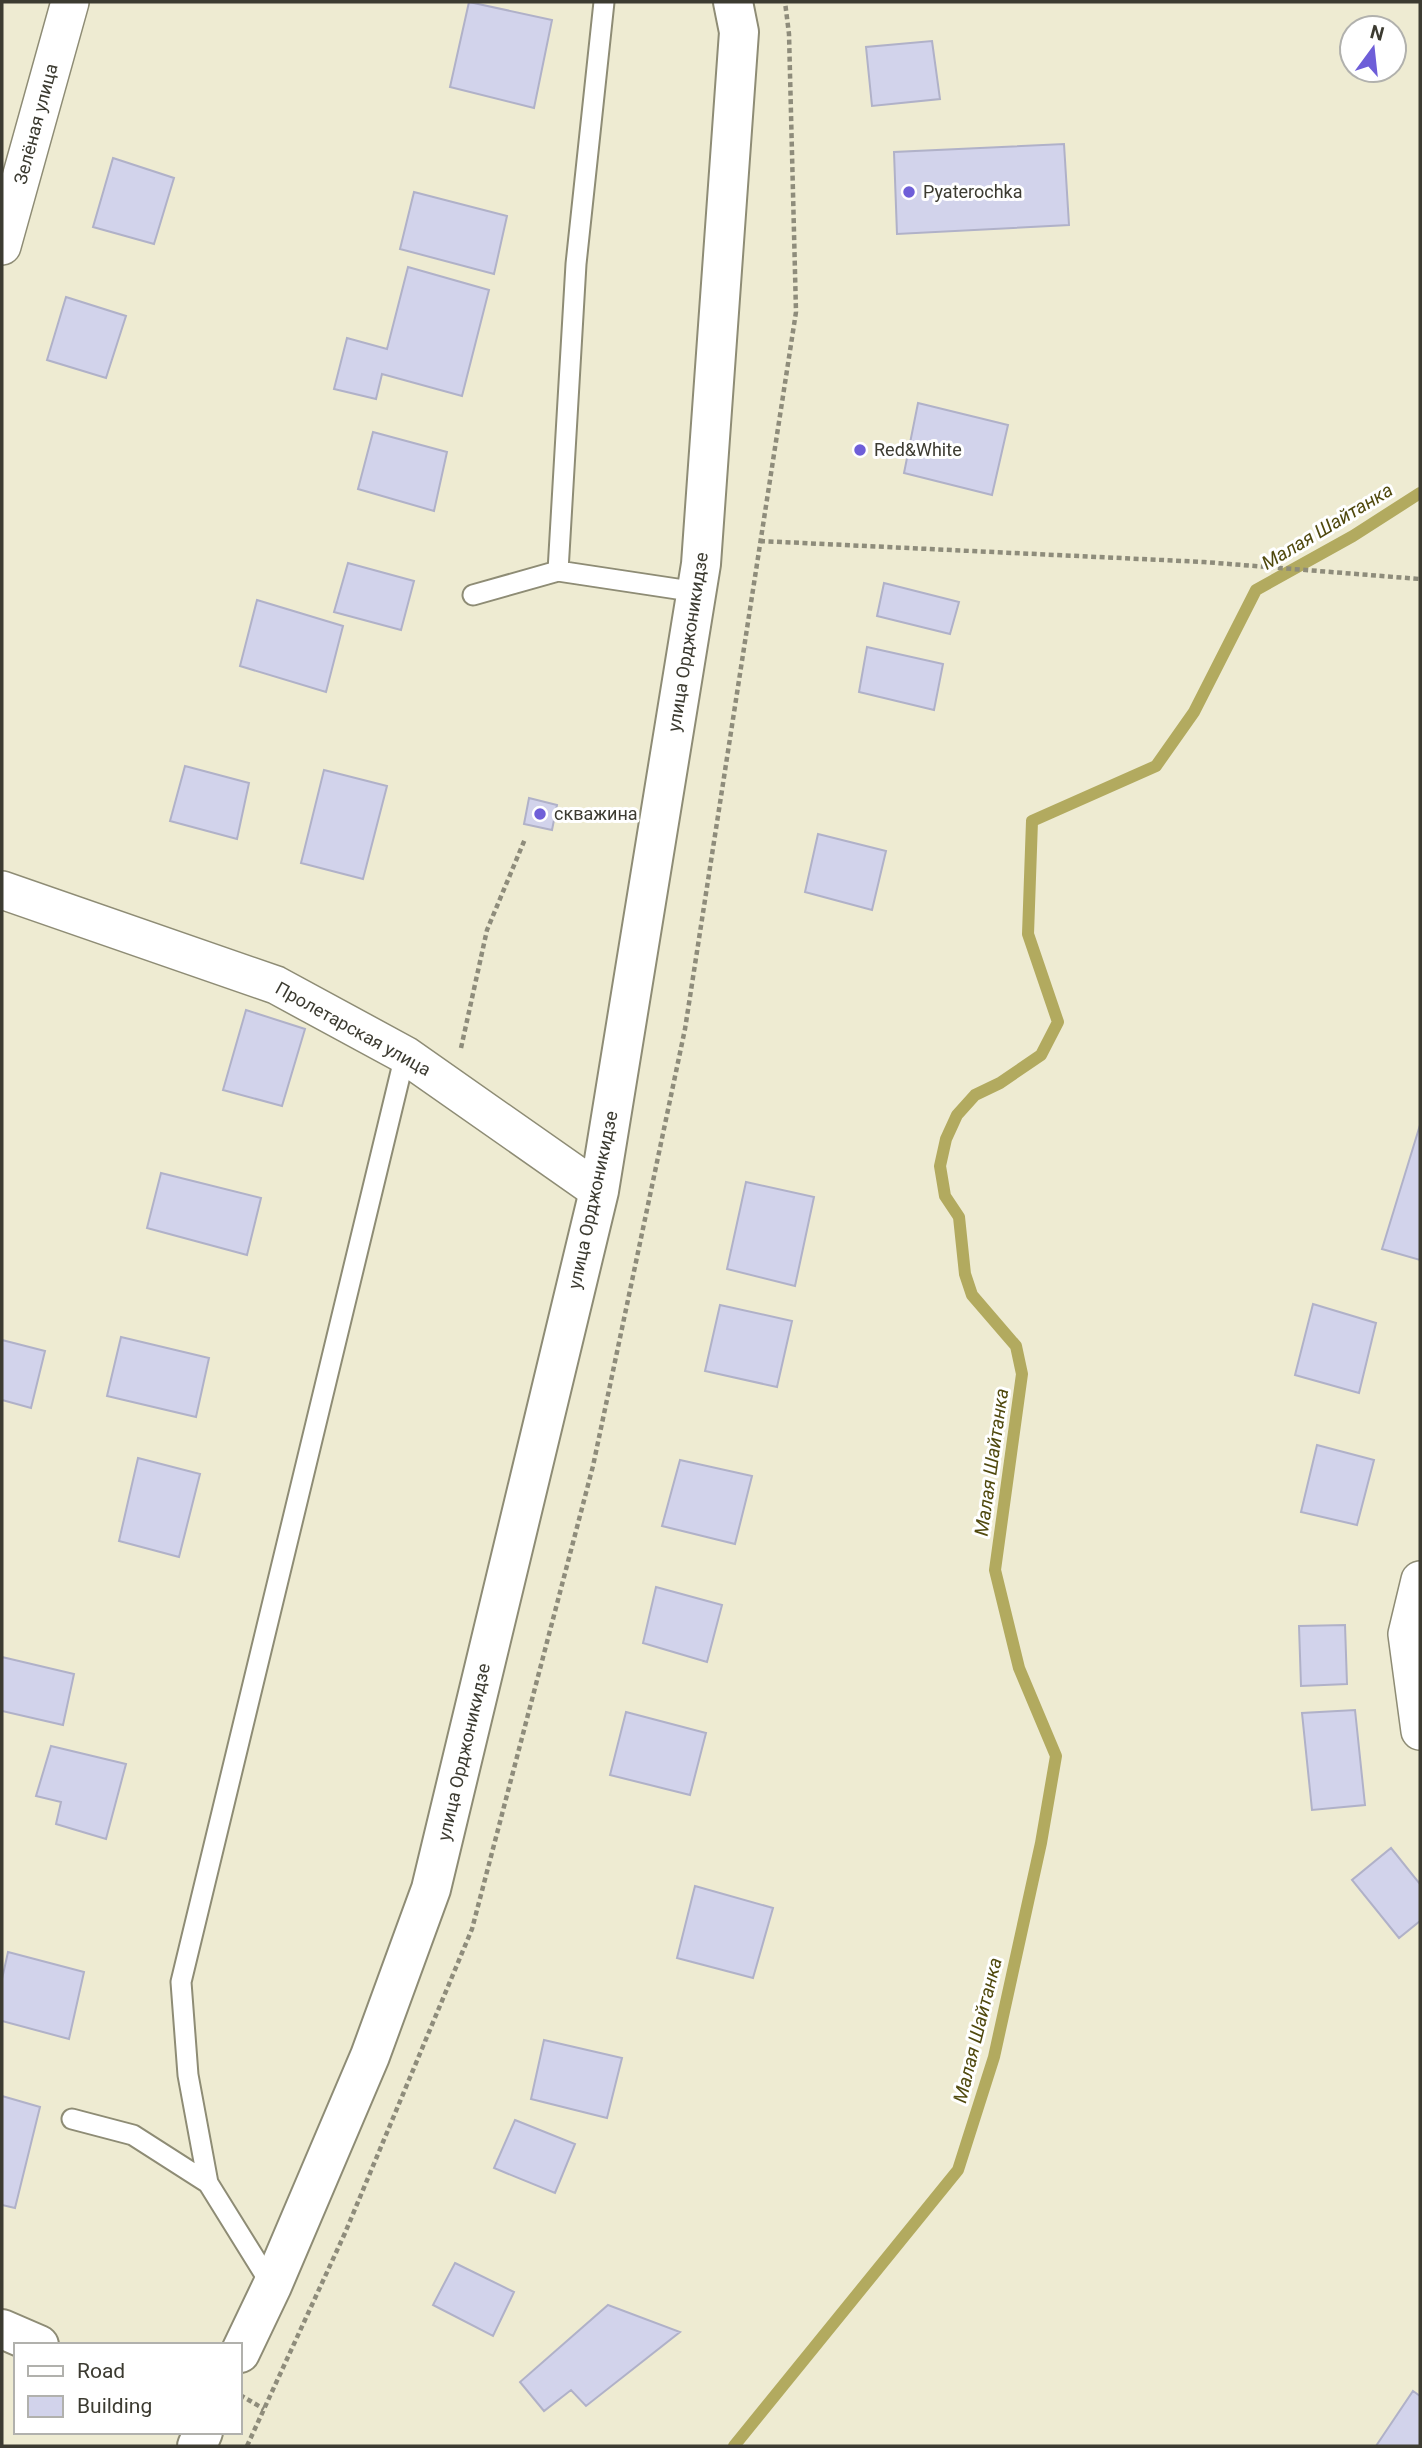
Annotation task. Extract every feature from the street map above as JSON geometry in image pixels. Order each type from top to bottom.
[{"type":"main road","name":"улица Орджоникидзе","points":[[242,2349],[272,2286],[370,2056],[431,1889],[598,1191],[697,592],[739,32],[733,2]]},
{"type":"main road","points":[[2,2329],[34,2343]]},
{"type":"street","name":"Зелёная улица","points":[[2,246],[70,2]]},
{"type":"street","name":"Пролетарская улица","points":[[2,890],[276,985],[405,1055],[598,1191]]},
{"type":"street","points":[[1420,1580],[1407,1634],[1420,1731]]},
{"type":"lane","points":[[558,571],[576,264],[604,2]]},
{"type":"lane","points":[[473,595],[558,571],[697,592]]},
{"type":"lane","points":[[272,2286],[208,2183],[188,2075],[181,1982],[405,1055]]},
{"type":"lane","points":[[72,2119],[133,2135],[208,2183]]},
{"type":"path","points":[[760,541],[1204,562],[1420,579]]},
{"type":"path","points":[[454,1087],[487,930],[525,839]]},
{"type":"path","points":[[242,2396],[264,2409]]},
{"type":"building","points":[[469,2],[552,20],[534,108],[450,87]]},
{"type":"building","points":[[932,41],[940,99],[872,106],[866,47]]},
{"type":"building","points":[[1064,144],[1069,225],[897,234],[894,152]]},
{"type":"building","points":[[113,158],[174,178],[154,244],[93,227]]},
{"type":"building","points":[[414,192],[507,216],[494,274],[400,249]]},
{"type":"building","points":[[408,267],[489,290],[462,396],[382,374],[376,399],[334,389],[347,338],[387,349]]},
{"type":"building","points":[[66,297],[126,316],[106,378],[47,360]]},
{"type":"building","points":[[918,403],[1008,425],[992,495],[904,473]]},
{"type":"building","points":[[373,432],[447,452],[434,511],[358,489]]},
{"type":"building","points":[[348,563],[414,581],[401,630],[334,612]]},
{"type":"building","points":[[884,583],[959,602],[950,634],[877,616]]},
{"type":"building","points":[[257,600],[343,626],[326,692],[240,666]]},
{"type":"building","points":[[867,647],[943,664],[934,710],[859,692]]},
{"type":"building","points":[[185,766],[249,783],[237,839],[170,821]]},
{"type":"building","points":[[324,770],[387,786],[363,879],[301,863]]},
{"type":"building","name":"скважина","points":[[529,798],[557,805],[552,830],[524,824]]},
{"type":"building","points":[[818,834],[886,851],[872,910],[805,892]]},
{"type":"building","points":[[246,1010],[305,1029],[282,1106],[223,1090]]},
{"type":"building","points":[[1420,1125],[1420,1260],[1382,1249]]},
{"type":"building","points":[[161,1173],[261,1198],[247,1255],[147,1228]]},
{"type":"building","points":[[746,1182],[814,1197],[795,1286],[727,1269]]},
{"type":"building","points":[[1313,1304],[1376,1323],[1359,1393],[1295,1375]]},
{"type":"building","points":[[720,1305],[792,1321],[777,1387],[705,1371]]},
{"type":"building","points":[[121,1337],[209,1358],[196,1417],[107,1396]]},
{"type":"building","points":[[2,1340],[45,1351],[31,1408],[2,1400]]},
{"type":"building","points":[[1317,1445],[1374,1460],[1357,1525],[1301,1512]]},
{"type":"building","points":[[138,1458],[200,1474],[179,1557],[119,1541]]},
{"type":"building","points":[[680,1460],[752,1476],[735,1544],[662,1526]]},
{"type":"building","points":[[656,1587],[722,1605],[707,1662],[643,1643]]},
{"type":"building","points":[[1345,1625],[1347,1684],[1301,1686],[1299,1626]]},
{"type":"building","points":[[2,1657],[74,1674],[63,1725],[2,1711]]},
{"type":"building","points":[[1355,1710],[1365,1805],[1312,1810],[1302,1713]]},
{"type":"building","points":[[626,1712],[706,1733],[690,1795],[610,1775]]},
{"type":"building","points":[[51,1746],[126,1764],[106,1839],[56,1824],[61,1802],[36,1796]]},
{"type":"building","points":[[1391,1848],[1420,1884],[1420,1921],[1399,1938],[1352,1880]]},
{"type":"building","points":[[695,1886],[773,1908],[753,1978],[677,1958]]},
{"type":"building","points":[[8,1952],[84,1972],[69,2039],[2,2021],[2,1979]]},
{"type":"building","points":[[544,2040],[622,2058],[607,2118],[531,2099]]},
{"type":"building","points":[[2,2096],[40,2107],[15,2208],[2,2205]]},
{"type":"building","points":[[515,2120],[575,2144],[555,2193],[494,2168]]},
{"type":"building","points":[[455,2263],[514,2292],[493,2336],[433,2305]]},
{"type":"building","points":[[608,2305],[680,2332],[586,2406],[571,2390],[544,2411],[520,2382]]},
{"type":"building","points":[[1413,2391],[1420,2396],[1420,2446],[1376,2446]]},
{"type":"waterway","name":"Малая Шайтанка","points":[[734,2446],[958,2170],[994,2057],[1041,1843],[1056,1756],[1019,1668],[995,1570],[1022,1374],[1016,1346],[972,1295],[965,1274],[959,1217],[945,1196],[940,1166],[946,1139],[957,1115],[975,1095],[1000,1083],[1041,1055],[1058,1022],[1028,934],[1032,821],[1156,766],[1194,712],[1256,590],[1353,536],[1420,493]]},
{"type":"place","name":"Pyaterochka","points":[[909,192]]},
{"type":"place","name":"Red&White","points":[[860,450]]},
{"type":"place","name":"скважина","points":[[540,814]]}]
